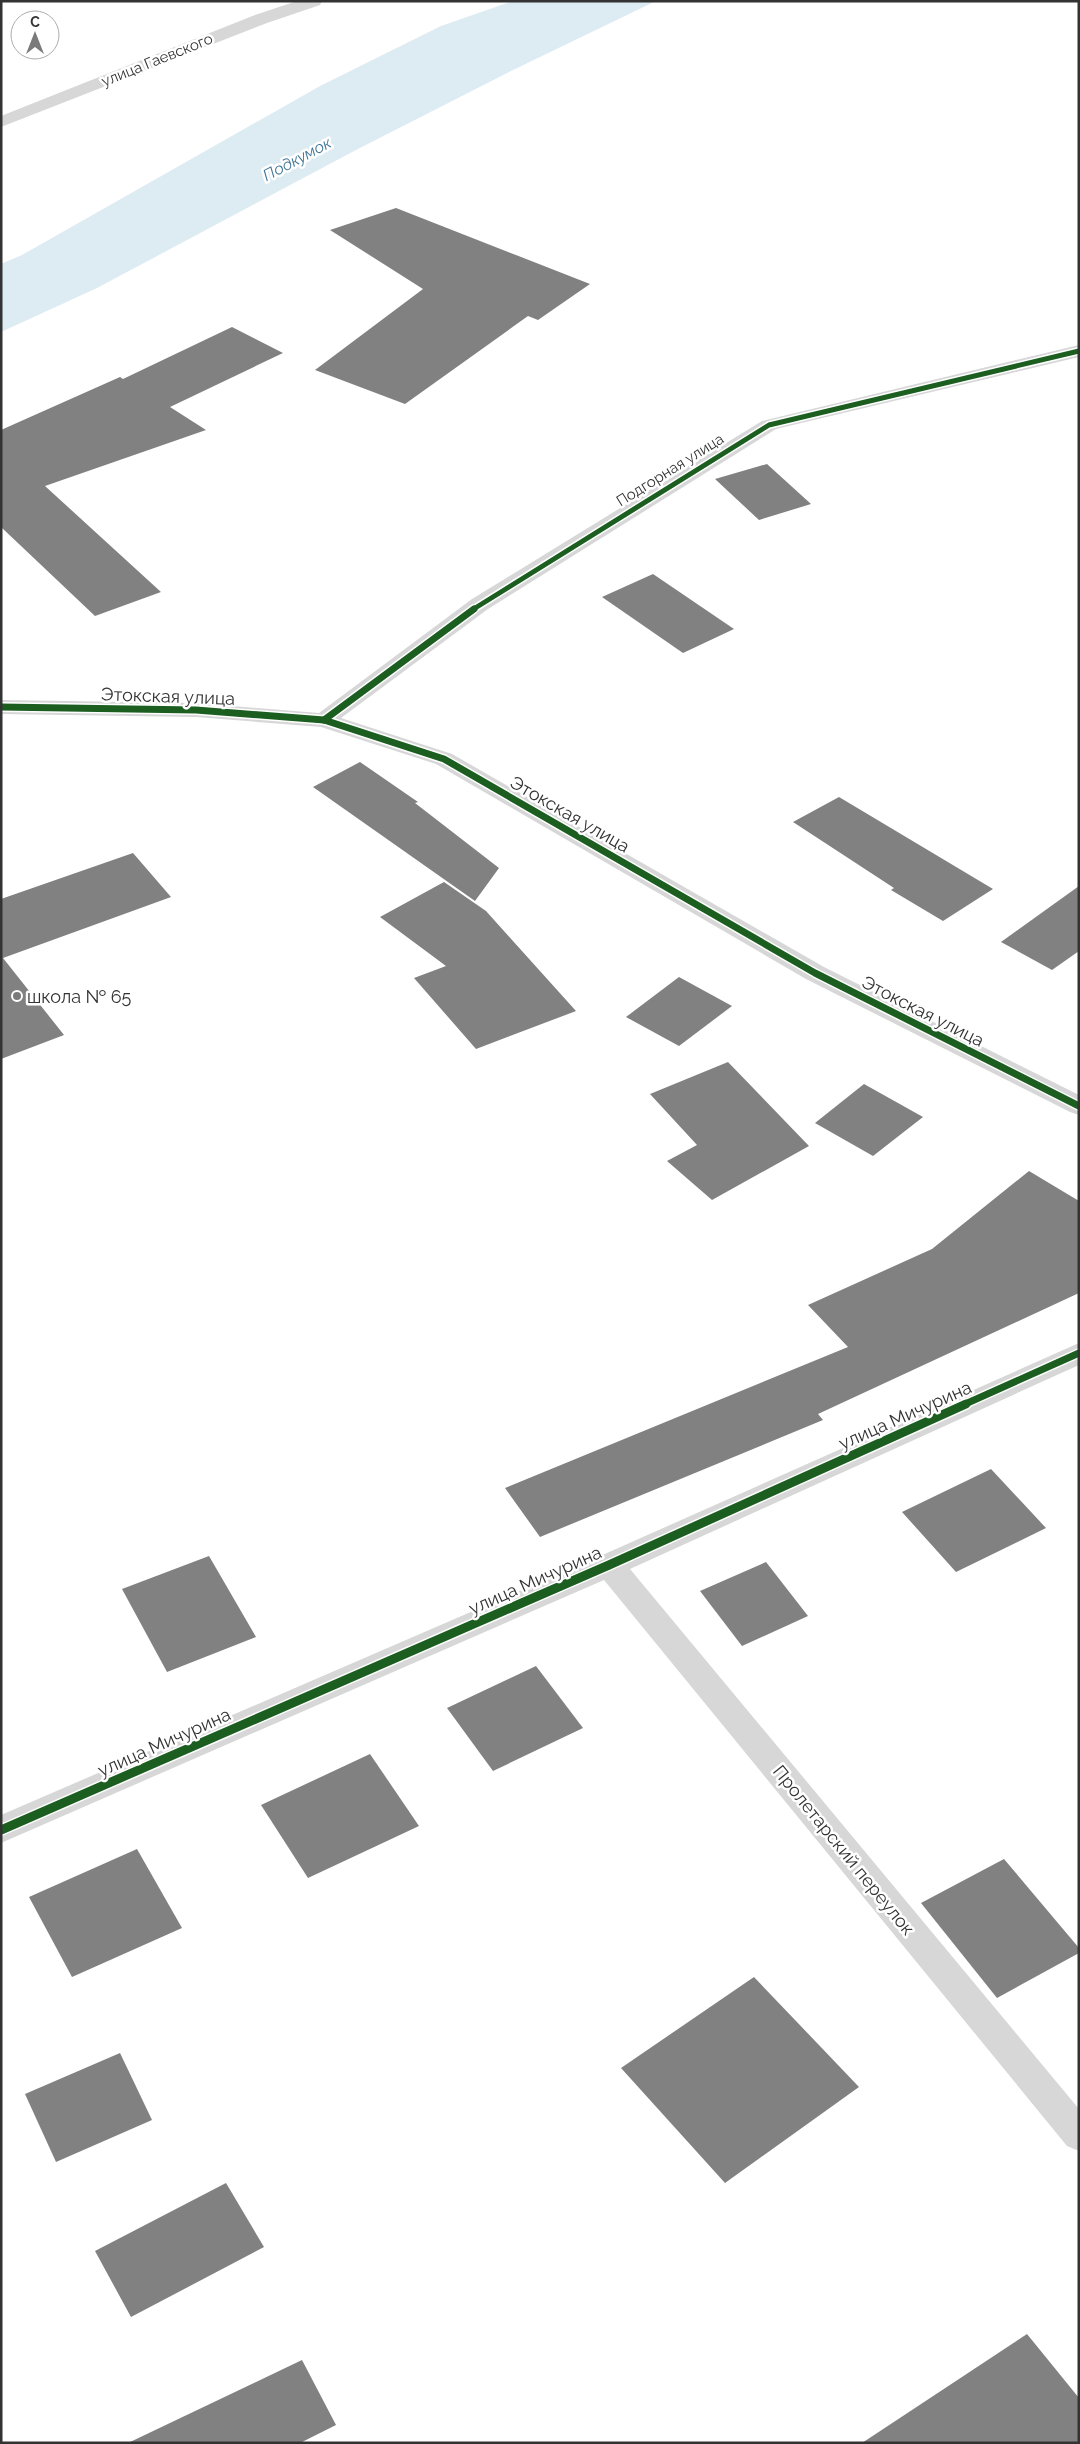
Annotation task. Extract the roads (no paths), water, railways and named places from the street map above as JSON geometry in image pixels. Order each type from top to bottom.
[{"type":"street","name":"улица Гаевского","points":[[1,122],[262,19],[314,1]]},
{"type":"street","name":"Подгорная улица","points":[[324,720],[480,604],[769,424],[1079,352]]},
{"type":"street","name":"Этокская улица","points":[[1,707],[196,710],[324,720],[444,759],[815,973],[1079,1106]]},
{"type":"street","name":"улица Мичурина","points":[[1,1830],[608,1565],[1079,1353]]},
{"type":"street","name":"Пролетарский переулок","points":[[608,1565],[1079,2136]]},
{"type":"water","name":"Подкумок","points":[[513,1],[656,1],[513,70],[356,150],[97,288],[1,332],[1,264],[22,255],[320,86],[441,26]]},
{"type":"place","name":"школа № 65","points":[[17,996]]}]
